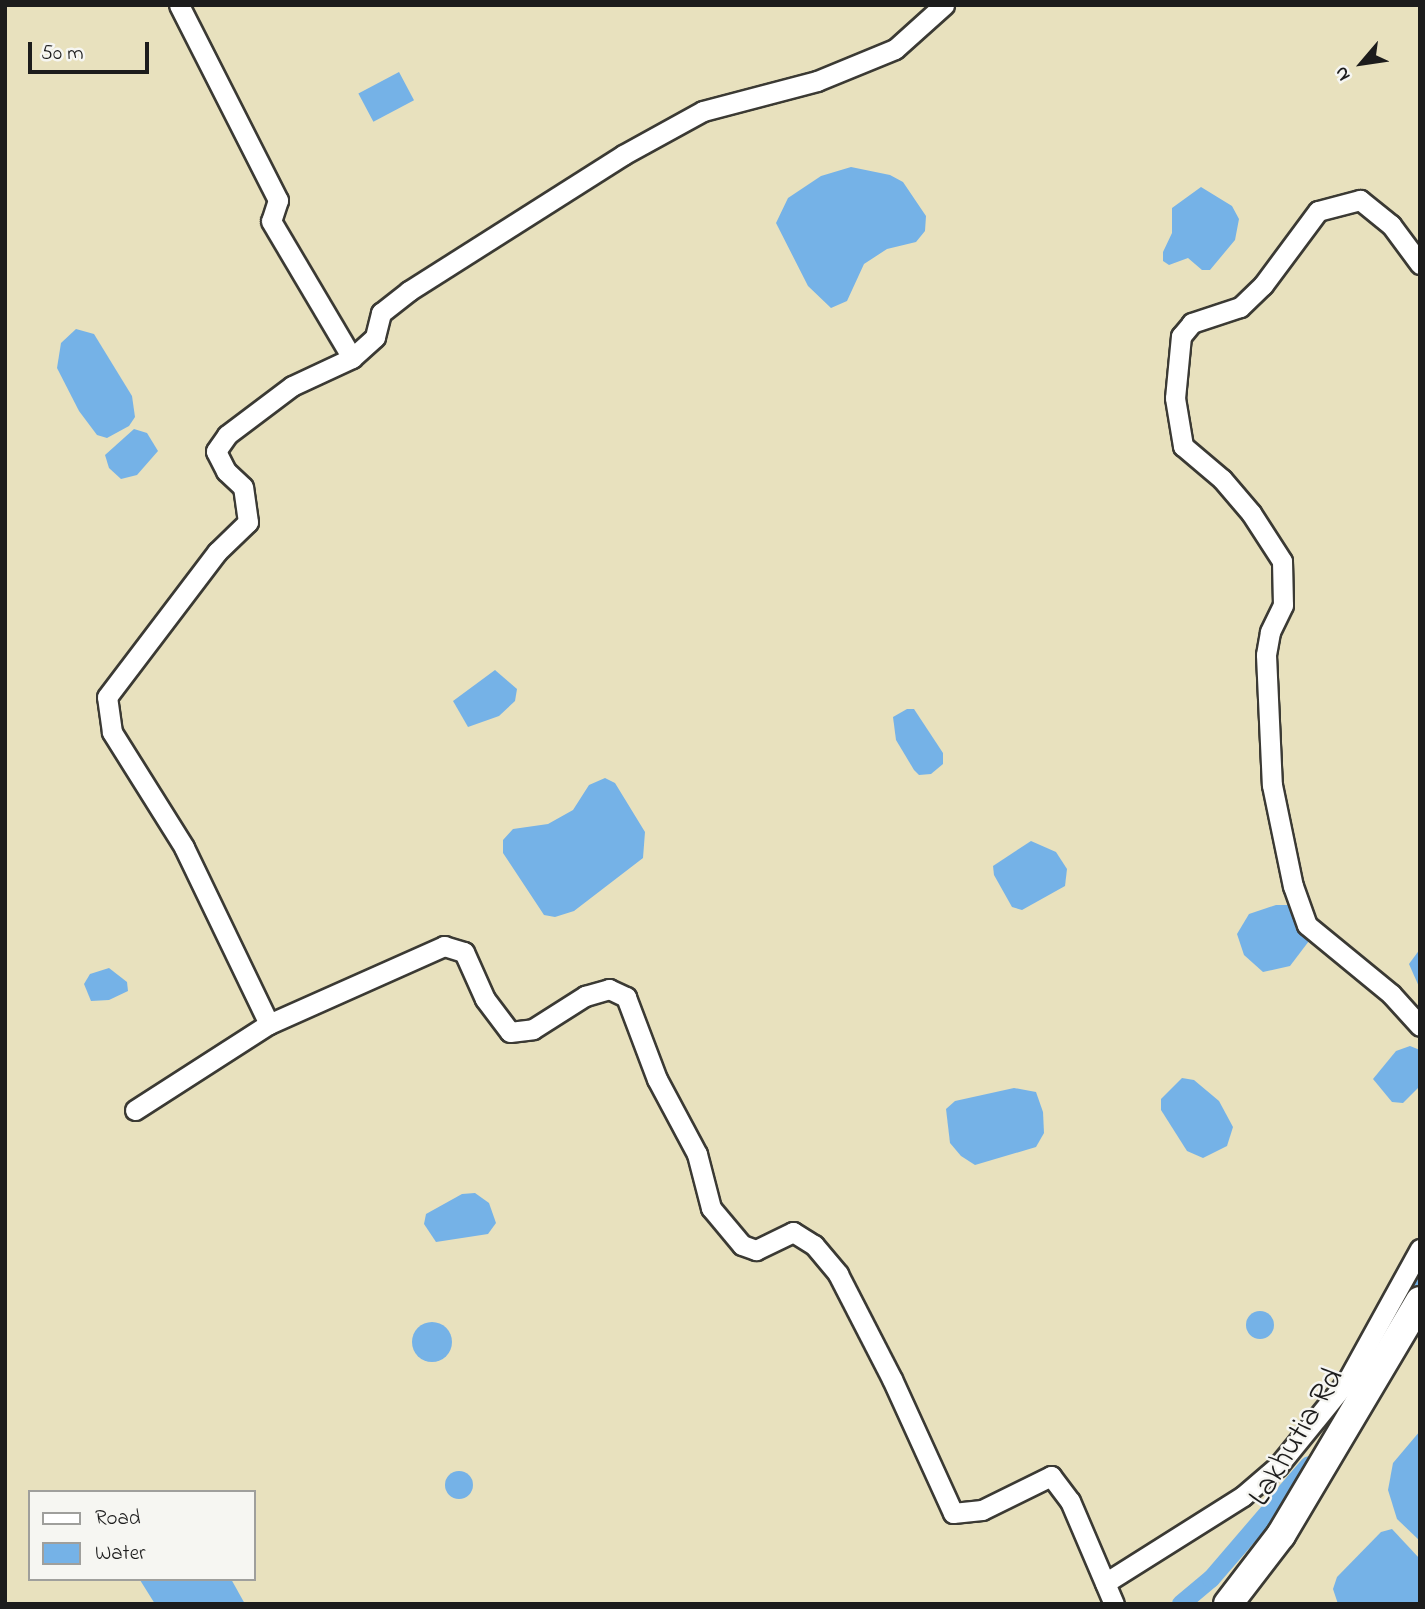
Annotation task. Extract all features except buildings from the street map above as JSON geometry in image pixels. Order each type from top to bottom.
[{"type":"street","points":[[179,5],[278,200],[271,221],[352,358]]},
{"type":"street","points":[[269,1024],[184,847],[112,732],[107,697],[217,552],[248,522],[243,487],[226,471],[216,451],[227,435],[292,386],[352,358],[375,337],[381,313],[409,291],[623,155],[703,111],[817,80],[895,48],[944,5]]},
{"type":"street","points":[[1420,264],[1391,225],[1360,200],[1318,211],[1263,285],[1240,307],[1192,323],[1181,337],[1175,398],[1183,446],[1251,513],[1282,561],[1283,605],[1270,632],[1266,655],[1272,785],[1293,886],[1307,925],[1391,994],[1420,1026]]},
{"type":"street","points":[[135,1110],[269,1024],[444,946],[464,952],[485,999],[510,1032],[533,1029],[584,996],[609,989],[626,997],[657,1079],[697,1154],[711,1208],[742,1245],[756,1250],[793,1232],[814,1245],[838,1274],[892,1379],[953,1513],[982,1510],[1051,1476],[1070,1501],[1114,1604]]},
{"type":"street","points":[[1105,1583],[1243,1496],[1278,1466],[1347,1381],[1420,1249]]},
{"type":"street","name":"Lakhutia Rd","points":[[1228,1604],[1282,1535],[1420,1301]]},
{"type":"water","points":[[399,72],[414,100],[373,122],[358,94]]},
{"type":"water","points":[[851,167],[890,175],[903,182],[926,216],[925,231],[916,242],[887,249],[864,264],[847,301],[831,308],[808,286],[776,223],[788,198],[821,176]]},
{"type":"water","points":[[1201,187],[1232,206],[1239,219],[1235,240],[1210,270],[1202,270],[1188,258],[1169,265],[1163,261],[1163,252],[1172,233],[1172,208]]},
{"type":"water","points":[[76,329],[94,334],[132,396],[135,417],[129,426],[107,438],[97,435],[79,411],[57,368],[61,343]]},
{"type":"water","points":[[134,429],[147,433],[158,451],[137,475],[121,479],[109,468],[105,455]]},
{"type":"water","points":[[495,670],[517,689],[515,701],[499,716],[468,727],[453,701]]},
{"type":"water","points":[[907,709],[914,709],[943,753],[943,764],[931,774],[919,775],[896,740],[893,717]]},
{"type":"water","points":[[605,778],[615,783],[645,832],[643,858],[574,911],[555,917],[544,915],[503,853],[503,840],[513,829],[548,824],[573,810],[589,785]]},
{"type":"water","points":[[1031,841],[1056,852],[1067,869],[1065,886],[1022,910],[1012,907],[994,875],[993,866]]},
{"type":"water","points":[[1276,905],[1290,905],[1312,937],[1290,966],[1263,972],[1244,955],[1237,934],[1249,914]]},
{"type":"water","points":[[1420,949],[1420,989],[1409,964]]},
{"type":"water","points":[[109,968],[127,982],[128,991],[109,1000],[91,1001],[84,984],[90,974]]},
{"type":"water","points":[[1410,1046],[1420,1050],[1420,1086],[1403,1103],[1392,1102],[1373,1079],[1396,1051]]},
{"type":"water","points":[[1182,1078],[1194,1080],[1219,1101],[1233,1127],[1227,1146],[1203,1158],[1187,1151],[1161,1110],[1161,1099]]},
{"type":"water","points":[[1014,1088],[1036,1092],[1043,1112],[1044,1133],[1036,1147],[975,1165],[961,1156],[950,1143],[946,1109],[955,1101]]},
{"type":"water","points":[[475,1193],[489,1203],[496,1223],[488,1234],[436,1242],[424,1224],[426,1214],[462,1194]]},
{"type":"water","points":[[1260,1311],[1270,1315],[1274,1325],[1270,1335],[1260,1339],[1250,1335],[1246,1325],[1250,1315]]},
{"type":"water","points":[[432,1322],[440,1323],[446,1328],[451,1334],[451,1350],[446,1356],[440,1361],[432,1362],[424,1361],[418,1356],[413,1350],[412,1342],[413,1334],[418,1328],[424,1323]]},
{"type":"water","points":[[1420,1431],[1420,1541],[1397,1519],[1388,1490],[1393,1463]]},
{"type":"water","points":[[459,1471],[469,1475],[473,1485],[469,1495],[459,1499],[449,1495],[445,1485],[449,1475]]},
{"type":"water","points":[[1392,1529],[1420,1559],[1420,1604],[1338,1604],[1333,1589],[1337,1577],[1381,1532]]},
{"type":"water","points":[[141,1581],[232,1581],[245,1604],[155,1604]]},
{"type":"waterway","points":[[1405,1307],[1420,1280]]},
{"type":"waterway","points":[[1181,1604],[1211,1579],[1309,1465]]}]
